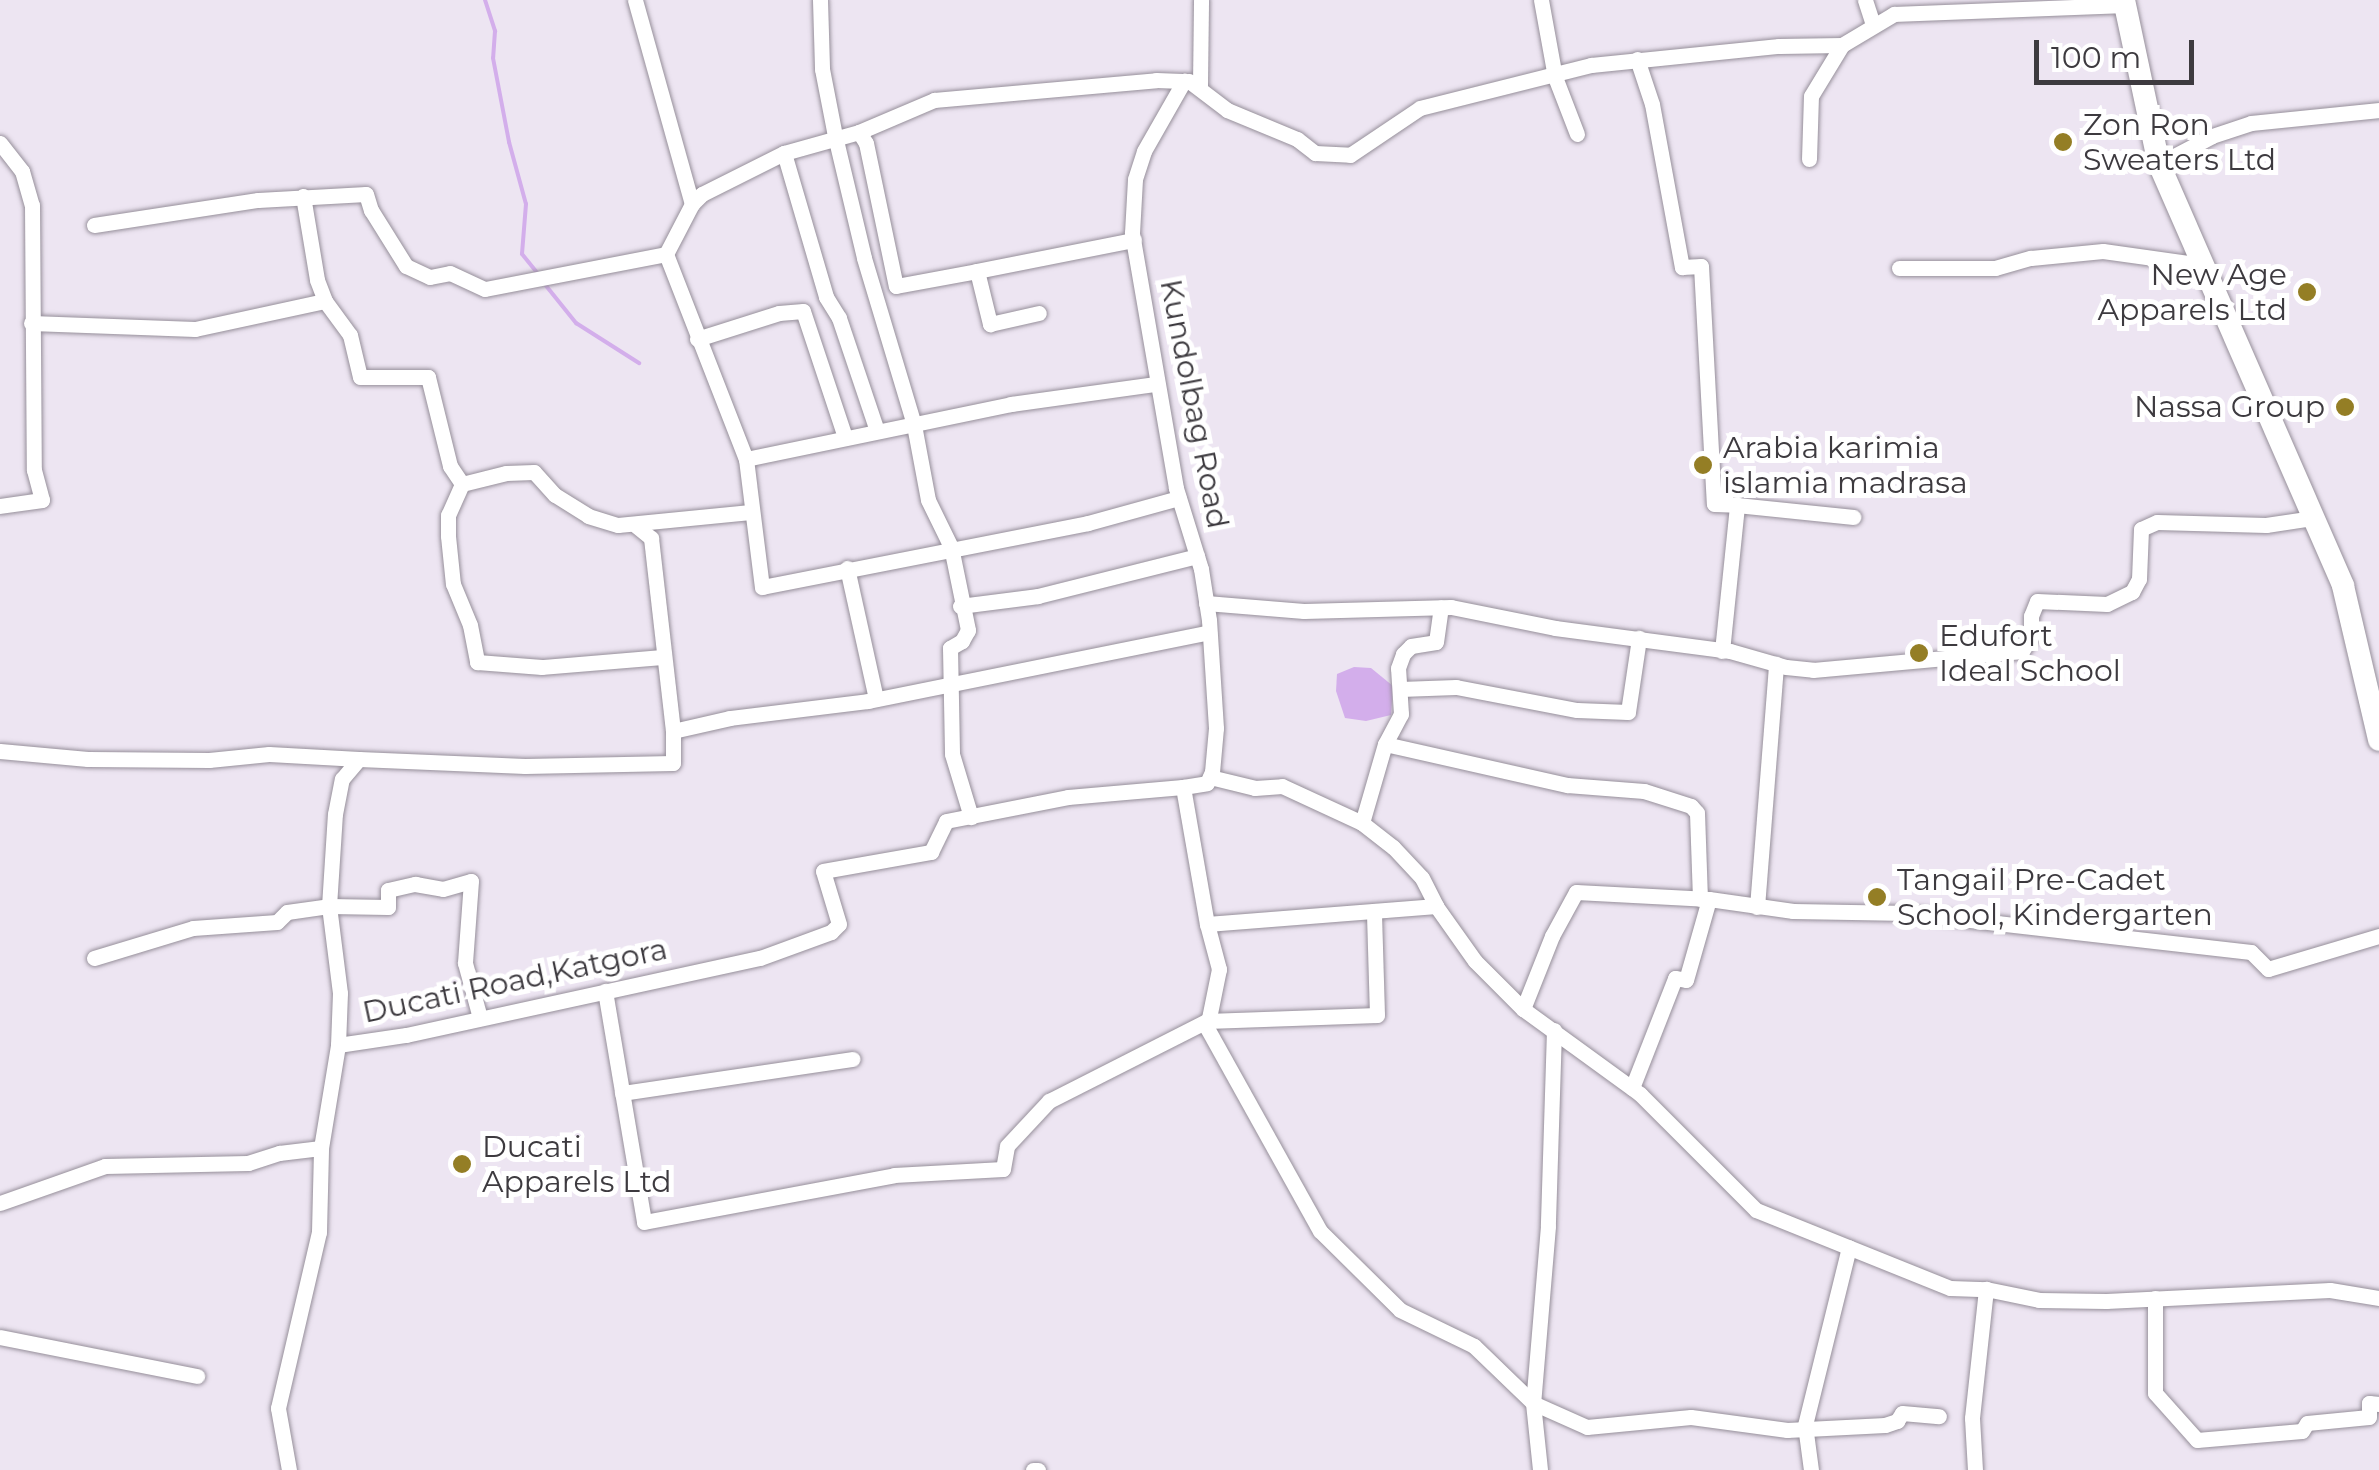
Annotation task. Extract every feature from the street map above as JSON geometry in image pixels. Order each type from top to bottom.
[{"type":"highway","points":[[2125,3],[2158,164],[2343,586],[2373,687],[2379,740]]},
{"type":"street","points":[[635,0],[692,204]]},
{"type":"street","points":[[820,0],[822,69],[835,136],[864,258],[914,426],[928,500],[952,547],[960,606],[968,630],[950,648],[952,754],[971,817],[1068,797],[1183,788],[1206,783],[1210,777],[1255,788],[1282,786],[1362,824],[1416,870],[1475,961],[1522,1009],[1632,1088],[1756,1210],[1950,1288],[1986,1289],[2039,1300],[2330,1290],[2379,1298]]},
{"type":"street","points":[[1192,83],[1201,0]]},
{"type":"street","points":[[1541,0],[1556,77],[1578,134]]},
{"type":"street","points":[[1864,0],[1873,25]]},
{"type":"street","points":[[1179,498],[1088,524],[952,547],[762,587],[746,458],[666,254],[692,204],[702,194],[784,153],[859,132],[934,100],[1192,83],[1227,110],[1297,139],[1315,153],[1350,155],[1420,108],[1592,65],[1842,44],[1894,14],[2125,3]]},
{"type":"street","points":[[1810,158],[1811,96],[1842,44]]},
{"type":"street","points":[[1637,59],[1652,104],[1682,267],[1701,266],[1714,504],[1853,517]]},
{"type":"street","name":"Kundolbag Road","points":[[1192,83],[1144,152],[1135,179],[1134,240],[1156,384],[1206,603],[1216,728],[1210,777]]},
{"type":"street","points":[[2158,164],[2212,136],[2252,123],[2379,110]]},
{"type":"street","points":[[859,132],[866,143],[896,286],[1134,240]]},
{"type":"street","points":[[0,143],[22,172],[32,204],[36,259],[31,323],[34,470],[42,500],[0,506]]},
{"type":"street","points":[[784,153],[826,298],[839,318],[877,431]]},
{"type":"street","points":[[94,225],[149,214],[303,196],[366,194],[370,210],[406,266],[430,277],[450,273],[485,289],[666,254]]},
{"type":"street","points":[[303,196],[310,256],[325,301],[350,335],[360,376],[428,378],[450,466],[462,484]]},
{"type":"street","points":[[1899,268],[1995,268],[2032,258],[2103,252],[2202,265]]},
{"type":"street","points":[[977,271],[990,324],[1040,313]]},
{"type":"street","points":[[31,323],[195,330],[325,301]]},
{"type":"street","points":[[697,339],[779,313],[803,311],[846,437]]},
{"type":"street","points":[[746,458],[1012,404],[1156,384]]},
{"type":"street","points":[[462,484],[506,473],[534,472],[556,495],[604,524],[635,525],[750,512]]},
{"type":"street","points":[[462,484],[448,515],[448,536],[453,584],[470,626],[477,662],[542,666],[661,657]]},
{"type":"street","points":[[1722,650],[1737,505]]},
{"type":"street","points":[[1206,603],[1304,612],[1440,607],[1722,650],[1813,670],[2022,651],[2031,637],[2030,616],[2036,602],[2107,604],[2123,600],[2132,592],[2139,579],[2141,529],[2157,522],[2266,526],[2313,518]]},
{"type":"street","points":[[0,752],[88,759],[209,760],[269,754],[525,766],[590,761],[674,763],[674,730],[661,657],[651,538],[635,525]]},
{"type":"street","points":[[960,606],[1022,599],[1197,556]]},
{"type":"street","points":[[847,568],[876,699]]},
{"type":"street","points":[[1362,824],[1385,744],[1401,714],[1398,668],[1403,654],[1410,646],[1436,642],[1440,607]]},
{"type":"street","points":[[674,730],[730,718],[876,699],[1209,632]]},
{"type":"street","points":[[1400,689],[1456,686],[1578,710],[1628,712],[1639,638]]},
{"type":"street","points":[[1756,907],[1776,664]]},
{"type":"street","points":[[1385,744],[1566,785],[1644,791],[1690,806],[1697,813],[1704,899],[1686,980],[1674,978],[1632,1088]]},
{"type":"street","points":[[338,1045],[340,993],[329,906],[337,800],[342,779],[358,759]]},
{"type":"street","points":[[1183,788],[1219,969],[1217,995],[1207,1021],[1320,1231],[1400,1310],[1474,1346],[1533,1403],[1587,1427],[1691,1416],[1743,1426],[1806,1428],[1885,1425],[1897,1421],[1902,1413],[1939,1416]]},
{"type":"street","name":"Ducati Road,Katgora","points":[[289,1470],[278,1408],[319,1232],[321,1148],[338,1045],[760,958],[832,932],[839,924],[822,871],[931,852],[946,821],[971,817]]},
{"type":"street","points":[[94,958],[194,928],[277,922],[286,912],[329,906],[388,906],[388,890],[415,884],[443,889],[471,881],[465,964],[480,1018]]},
{"type":"street","points":[[1522,1009],[1576,892],[1704,899],[1756,907],[1908,912],[2251,952],[2268,968],[2379,936]]},
{"type":"street","points":[[1207,924],[1436,906]]},
{"type":"street","points":[[606,991],[644,1222],[894,1175],[1003,1168],[1007,1146],[1049,1101],[1207,1021],[1377,1015],[1374,911]]},
{"type":"street","points":[[1540,1470],[1533,1403],[1548,1226],[1554,1030]]},
{"type":"street","points":[[622,1093],[853,1059]]},
{"type":"street","points":[[0,1203],[105,1166],[248,1163],[280,1153],[321,1148]]},
{"type":"street","points":[[1812,1470],[1806,1428],[1849,1247]]},
{"type":"street","points":[[1975,1470],[1972,1418],[1986,1289]]},
{"type":"street","points":[[2154,1298],[2155,1394],[2197,1440],[2302,1431],[2307,1423],[2369,1417],[2369,1403],[2379,1404]]},
{"type":"street","points":[[0,1338],[197,1376]]},
{"type":"shaded area","points":[[1354,667],[1371,668],[1393,686],[1391,715],[1366,721],[1345,718],[1336,691],[1337,674]]},
{"type":"waterway","points":[[485,0],[495,31],[493,58],[509,142],[526,204],[522,254],[538,274]]},
{"type":"waterway","points":[[543,282],[576,323],[639,363]]},
{"type":"place","name":"Zon Ron Sweaters Ltd","points":[[2063,142]]},
{"type":"place","name":"New Age Apparels Ltd","points":[[2307,292]]},
{"type":"place","name":"Nassa Group","points":[[2345,407]]},
{"type":"place","name":"Arabia karimia islamia madrasa","points":[[1703,465]]},
{"type":"place","name":"Edufort Ideal School","points":[[1919,653]]},
{"type":"place","name":"Tangail Pre-Cadet School, Kindergarten","points":[[1877,897]]},
{"type":"place","name":"Ducati Apparels Ltd","points":[[462,1164]]}]
